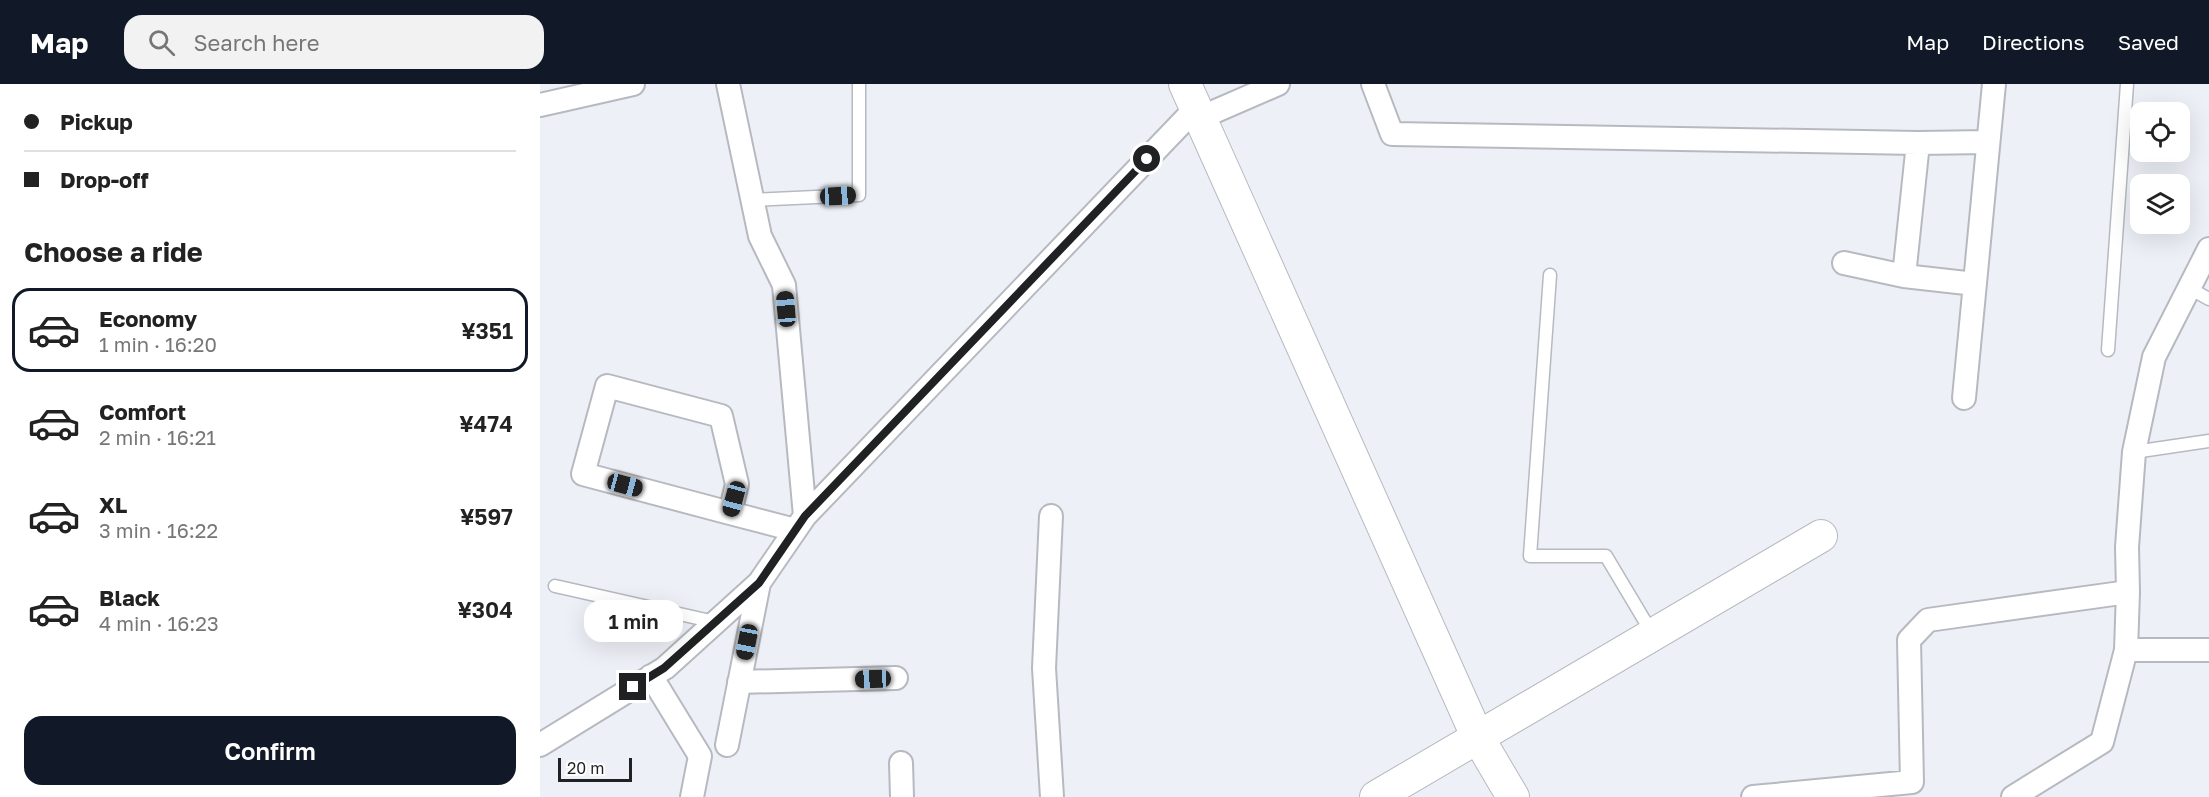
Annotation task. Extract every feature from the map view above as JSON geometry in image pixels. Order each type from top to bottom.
[{"type":"street","points":[[540,105],[633,84]]},
{"type":"street","points":[[728,84],[760,236],[784,285],[800,523]]},
{"type":"street","points":[[540,745],[664,668],[759,583],[800,523],[1194,103],[1278,84]]},
{"type":"street","points":[[1373,84],[1392,134],[1918,143],[1988,142]]},
{"type":"street","points":[[1964,399],[1994,84]]},
{"type":"street","points":[[1194,103],[1477,736],[1513,797]]},
{"type":"street","points":[[1904,276],[1918,143]]},
{"type":"street","points":[[2013,797],[2102,742],[2126,650],[2127,547],[2134,452],[2154,357],[2209,249]]},
{"type":"street","points":[[1844,263],[1904,276],[1975,284]]},
{"type":"street","points":[[730,513],[737,484],[721,416],[607,386],[583,474],[730,513],[800,523]]},
{"type":"street","points":[[1051,516],[1044,668],[1052,797]]},
{"type":"street","points":[[1376,797],[1821,536]]},
{"type":"street","points":[[727,745],[759,583]]},
{"type":"street","points":[[1754,797],[1912,782],[1909,640],[1928,620],[2128,592]]},
{"type":"street","points":[[2126,650],[2209,650]]},
{"type":"street","points":[[651,676],[700,756],[692,797]]},
{"type":"street","points":[[739,682],[896,678]]},
{"type":"street","points":[[901,763],[902,797]]},
{"type":"lane","points":[[753,200],[859,195],[859,84]]},
{"type":"lane","points":[[2108,350],[2127,84]]},
{"type":"lane","points":[[1550,275],[1530,556],[1606,556],[1653,634]]},
{"type":"lane","points":[[2189,288],[2209,299]]},
{"type":"lane","points":[[2134,452],[2209,441]]},
{"type":"lane","points":[[555,586],[715,622]]},
{"type":"route","points":[[633,687],[664,668],[759,583],[805,516],[1147,159]]}]
